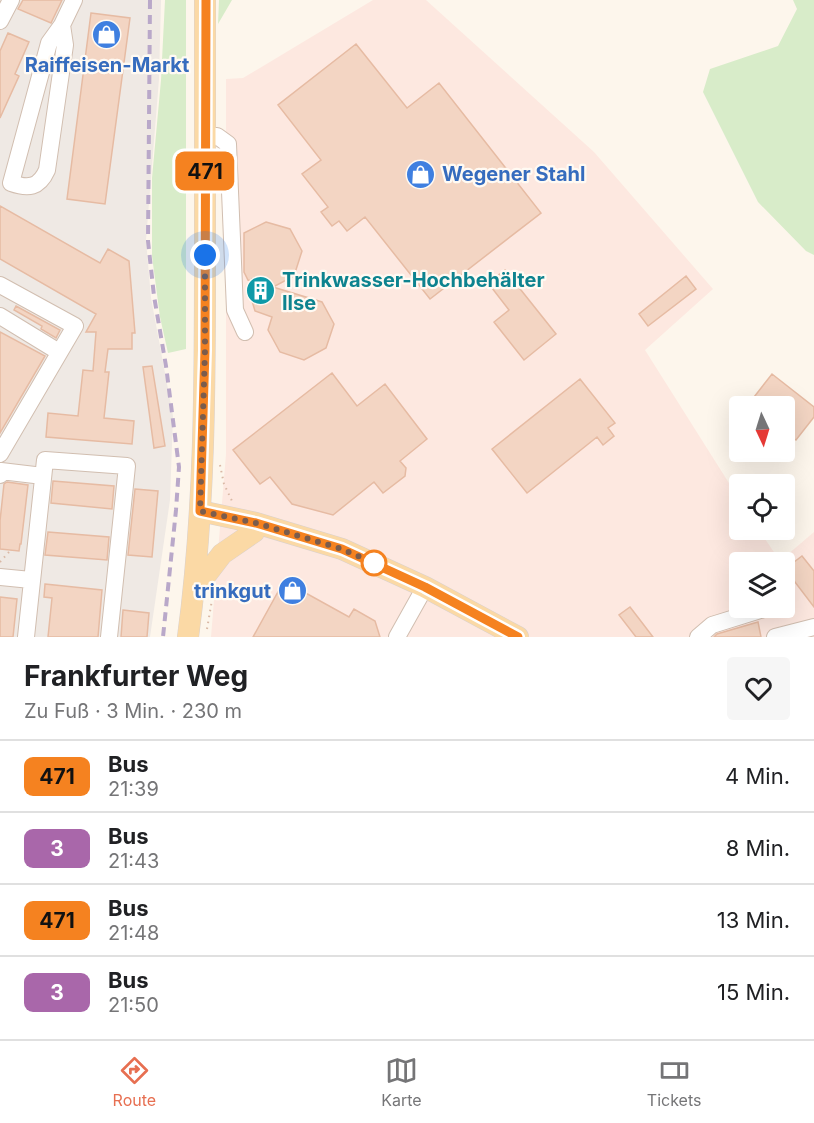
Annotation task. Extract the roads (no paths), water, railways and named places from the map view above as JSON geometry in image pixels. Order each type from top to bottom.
[{"type":"main road","points":[[188,637],[200,519],[205,350],[206,0]]},
{"type":"main road","points":[[200,519],[256,523],[342,549],[425,587],[518,637]]},
{"type":"main road","points":[[200,519],[254,532],[281,532]]},
{"type":"main road","points":[[194,591],[222,554],[254,532]]},
{"type":"street","points":[[0,21],[10,0]]},
{"type":"street","points":[[62,25],[65,45],[47,170],[42,180],[34,185],[21,186],[11,183],[49,43],[62,25],[74,0]]},
{"type":"street","points":[[205,136],[217,136],[228,144],[235,310],[245,332]]},
{"type":"street","points":[[0,285],[75,326],[0,454]]},
{"type":"street","points":[[0,316],[59,352]]},
{"type":"street","points":[[26,637],[45,460],[127,466],[109,637]]},
{"type":"street","points":[[0,475],[1,471],[43,476]]},
{"type":"street","points":[[0,577],[32,580]]},
{"type":"street","points":[[397,637],[425,587]]},
{"type":"street","points":[[698,637],[712,625],[735,618]]},
{"type":"street","points":[[770,618],[775,637],[814,627]]},
{"type":"railway","points":[[150,0],[148,241],[179,467],[163,637]]},
{"type":"place","name":"Raiffeisen-Markt","points":[[107,34]]},
{"type":"place","name":"Wegener Stahl","points":[[421,174]]},
{"type":"place","name":"Trinkwasser-Hochbehälter Ilse","points":[[261,291]]},
{"type":"place","name":"trinkgut","points":[[292,591]]}]
